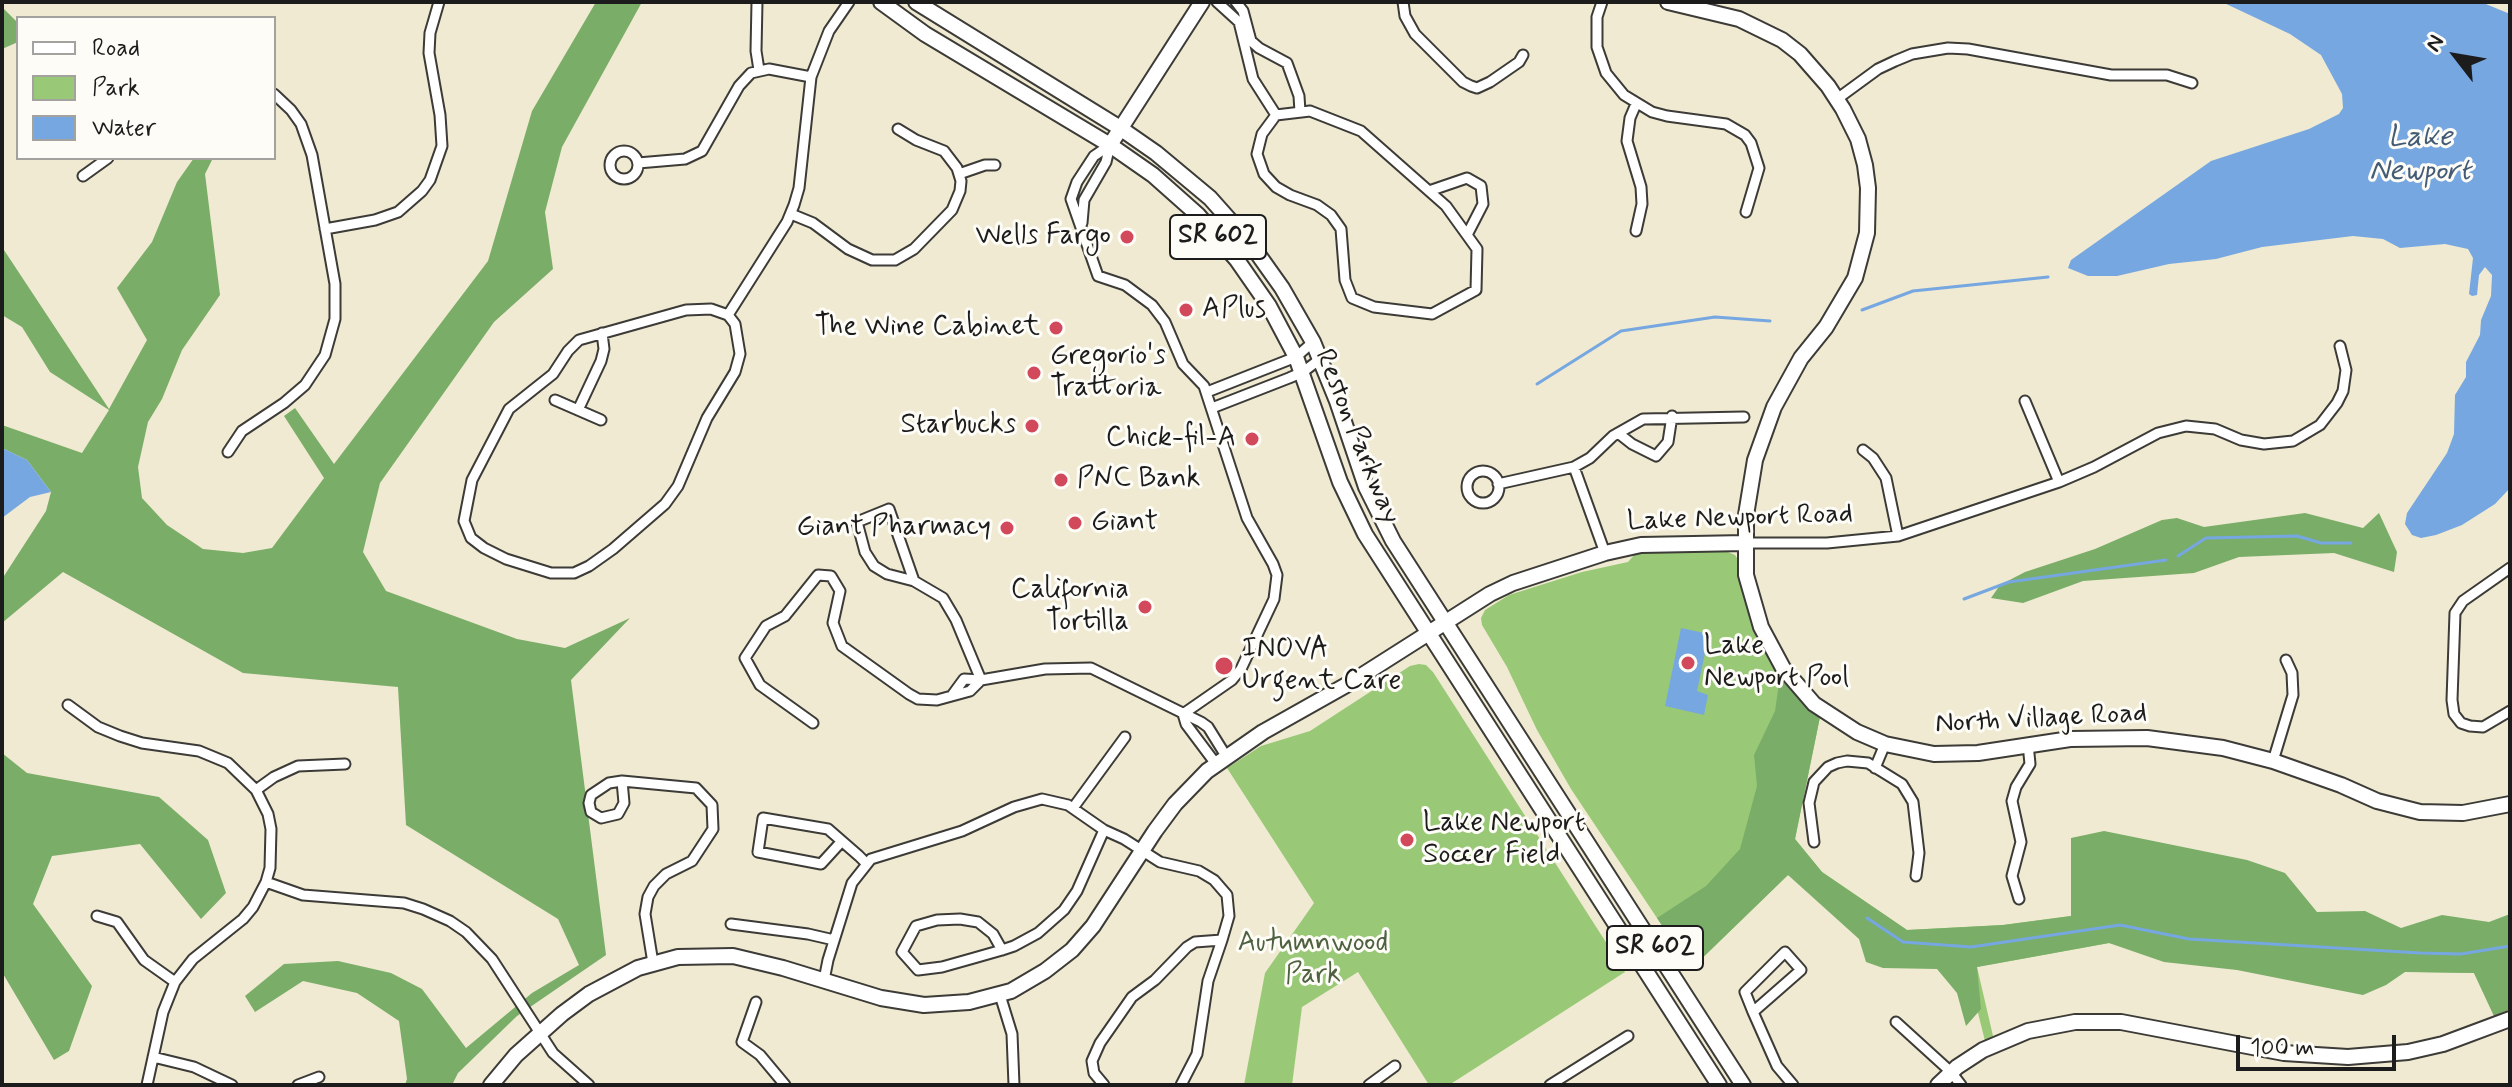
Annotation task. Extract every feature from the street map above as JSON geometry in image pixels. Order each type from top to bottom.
[{"type":"street","points":[[325,229],[375,220],[398,212],[430,180],[442,146],[429,53],[430,33],[439,2]]},
{"type":"street","points":[[757,2],[756,51],[759,70]]},
{"type":"street","points":[[728,315],[791,214],[799,188],[811,77],[829,31],[849,2]]},
{"type":"street","name":"Reston Parkway","points":[[881,2],[951,50],[1110,145],[1173,192],[1221,241],[1269,306],[1296,357],[1351,507],[1365,534],[1719,1085]]},
{"type":"street","name":"Reston Parkway","points":[[916,2],[1120,128],[1188,178],[1236,227],[1282,288],[1313,342],[1366,487],[1393,541],[1743,1085]]},
{"type":"street","points":[[1183,714],[1237,675],[1276,593],[1275,570],[1247,518],[1207,392],[1183,364],[1165,322],[1152,305],[1125,285],[1098,276],[1082,226],[1084,200],[1106,162],[1110,145],[1202,2]]},
{"type":"street","points":[[1217,2],[1239,22],[1253,79],[1276,115]]},
{"type":"street","points":[[1236,2],[1243,11],[1251,41],[1287,63],[1299,96],[1300,112]]},
{"type":"street","points":[[1403,2],[1405,16],[1415,34],[1463,82],[1471,86],[1477,88],[1490,82],[1519,62],[1523,55]]},
{"type":"street","points":[[1602,2],[1596,32],[1601,61],[1614,85],[1636,104],[1667,116],[1726,124],[1745,135],[1753,147],[1759,168],[1746,212]]},
{"type":"street","name":"North Village Road","points":[[1668,2],[1715,11],[1761,28],[1809,62],[1837,99],[1858,139],[1865,165],[1867,233],[1855,278],[1838,309],[1787,382],[1763,434],[1749,487],[1745,543],[1749,588],[1761,627],[1783,668],[1799,688],[1833,718],[1857,732],[1885,744],[1934,754],[1957,755],[2070,739],[2147,738],[2223,748],[2273,761],[2377,801],[2420,812],[2463,813],[2510,804]]},
{"type":"street","points":[[1837,99],[1878,69],[1895,61],[1912,54],[1948,48],[2111,75],[2167,75],[2192,83]]},
{"type":"street","points":[[638,163],[685,159],[702,151],[739,86],[751,73],[769,69],[811,77]]},
{"type":"street","points":[[228,452],[242,431],[305,385],[325,355],[335,319],[336,301],[308,140],[291,110],[276,96]]},
{"type":"street","points":[[1636,104],[1630,118],[1627,141],[1641,187],[1642,204],[1636,231]]},
{"type":"street","points":[[1310,111],[1361,131],[1446,206],[1467,235],[1477,249],[1476,290],[1432,314],[1374,307],[1352,298],[1345,280],[1341,229],[1331,215],[1317,205],[1276,187],[1264,174],[1257,154],[1262,134],[1276,115],[1310,111]]},
{"type":"street","points":[[791,214],[826,232],[860,256],[883,262],[895,260],[914,249],[952,210],[960,191],[959,174],[951,157],[944,151],[898,129]]},
{"type":"street","points":[[620,152],[632,154],[638,163],[635,174],[630,178],[618,177],[613,173],[611,160],[620,152]]},
{"type":"street","points":[[83,176],[105,160]]},
{"type":"street","points":[[959,174],[985,165],[995,165]]},
{"type":"street","points":[[1429,191],[1467,178],[1481,186],[1483,204],[1467,235]]},
{"type":"street","points":[[711,309],[728,315],[735,324],[739,340],[740,354],[735,372],[707,418],[678,486],[665,504],[613,549],[574,573],[551,573],[506,559],[471,538],[464,521],[472,480],[509,409],[553,374],[579,340],[686,310],[711,309]]},
{"type":"street","points":[[578,410],[601,361],[604,349],[602,333]]},
{"type":"street","points":[[1207,392],[1296,357],[1313,342]]},
{"type":"street","name":"Lake Newport Road","points":[[491,1085],[516,1055],[589,994],[653,963],[701,955],[733,956],[881,998],[924,1005],[948,1005],[1000,995],[1045,971],[1072,950],[1093,926],[1175,804],[1221,760],[1503,587],[1605,553],[1657,543],[1827,543],[1898,536],[2059,482],[2158,433],[2186,426],[2215,429],[2241,440],[2279,444],[2303,436],[2330,415],[2343,391],[2346,370],[2340,346]]},
{"type":"street","points":[[1212,408],[1303,372],[1320,359]]},
{"type":"street","points":[[555,400],[601,420]]},
{"type":"street","points":[[2025,401],[2059,482]]},
{"type":"street","points":[[1618,433],[1641,450],[1656,456],[1668,442],[1672,416]]},
{"type":"street","points":[[1498,484],[1574,467],[1590,458],[1618,433],[1643,419],[1672,416],[1744,417]]},
{"type":"street","points":[[1863,450],[1873,458],[1886,478],[1898,536]]},
{"type":"street","points":[[1574,467],[1605,553]]},
{"type":"street","points":[[914,581],[889,509],[857,522],[865,552],[874,566],[887,574],[914,581],[943,598],[956,620],[981,680]]},
{"type":"street","points":[[2510,568],[2463,601],[2455,613],[2452,700],[2454,714],[2461,723],[2470,726],[2483,727],[2510,711]]},
{"type":"street","points":[[813,723],[760,685],[745,658],[766,626],[785,616],[818,575],[831,576],[840,591],[833,623],[842,646],[918,699],[937,700],[953,694],[964,679],[981,680],[1045,669],[1091,668],[1208,727],[1221,760]]},
{"type":"street","points":[[2273,761],[2293,695],[2292,673],[2286,660]]},
{"type":"street","points":[[68,705],[98,727],[120,736],[213,756],[241,773],[256,790],[268,814],[273,846],[266,882],[243,919],[193,959],[175,982],[163,1012],[147,1085]]},
{"type":"street","points":[[1183,714],[1186,724],[1221,760]]},
{"type":"street","points":[[1073,808],[1125,737]]},
{"type":"street","points":[[1875,768],[1885,744]]},
{"type":"street","points":[[2019,899],[2012,876],[2021,842],[2012,801],[2016,787],[2030,764],[2028,744]]},
{"type":"street","points":[[1814,842],[1810,793],[1820,774],[1837,763],[1868,763],[1902,784],[1913,802],[1919,853],[1916,876]]},
{"type":"street","points":[[256,790],[298,766],[345,764]]},
{"type":"street","points":[[622,781],[624,803],[618,814],[601,818],[591,812],[591,795],[609,783],[622,781],[696,788],[712,805],[713,829],[692,861],[666,874],[648,897],[645,914],[653,963]]},
{"type":"street","points":[[824,980],[852,883],[871,859],[962,831],[1014,807],[1042,799],[1073,808],[1160,862],[1199,871],[1214,880],[1227,895],[1229,916],[1208,981],[1197,1054],[1181,1085]]},
{"type":"street","points":[[842,841],[821,864],[758,852],[763,818],[828,829],[842,841],[867,864]]},
{"type":"street","points":[[1002,950],[993,934],[978,922],[960,919],[937,920],[916,926],[902,952],[918,970],[942,967],[1002,950],[1038,933],[1064,910],[1077,891],[1104,830]]},
{"type":"street","points":[[266,882],[303,895],[404,903],[443,917],[466,932],[485,952],[553,1053],[589,1085]]},
{"type":"street","points":[[97,916],[117,922],[144,960],[175,982]]},
{"type":"street","points":[[731,924],[834,940]]},
{"type":"street","points":[[1104,1085],[1094,1073],[1092,1061],[1100,1043],[1132,997],[1155,980],[1187,947],[1195,942],[1222,940]]},
{"type":"street","points":[[1753,1012],[1801,970],[1785,952],[1745,992],[1753,1012],[1777,1066],[1793,1085]]},
{"type":"street","points":[[1000,995],[1012,1034],[1014,1085]]},
{"type":"street","points":[[756,1002],[742,1042],[760,1055],[785,1085]]},
{"type":"street","points":[[1938,1085],[1983,1050],[2028,1031],[2075,1022],[2121,1022],[2284,1053],[2348,1057],[2408,1052],[2443,1044],[2510,1019]]},
{"type":"street","points":[[1896,1022],[1961,1085]]},
{"type":"street","points":[[1550,1085],[1628,1036]]},
{"type":"street","points":[[153,1057],[194,1067],[232,1085]]},
{"type":"street","points":[[1369,1085],[1395,1066]]},
{"type":"street","points":[[298,1085],[319,1077]]},
{"type":"green space","points":[[596,2],[642,2],[562,147],[545,212],[553,269],[494,322],[380,483],[363,552],[386,591],[517,639],[565,648],[630,618],[571,680],[606,955],[517,1016],[458,1073],[452,1085],[405,1085],[407,1079],[399,1021],[357,993],[303,981],[255,1012],[245,996],[284,964],[338,961],[391,973],[422,989],[466,1048],[532,993],[579,965],[558,919],[406,825],[398,687],[243,673],[63,572],[2,623],[2,579],[46,511],[51,492],[27,460],[2,448],[2,425],[82,453],[109,410],[50,372],[22,327],[2,315],[2,247],[109,409],[147,340],[117,288],[152,242],[177,182],[193,160],[212,160],[205,174],[220,295],[182,350],[162,399],[148,422],[138,467],[142,498],[167,525],[203,549],[243,553],[272,548],[324,478],[284,416],[295,408],[334,464],[488,261],[532,111]]},
{"type":"green space","points":[[2,7],[16,21],[16,43],[2,49]]},
{"type":"green space","points":[[2305,513],[2363,528],[2379,513],[2397,552],[2394,572],[2334,553],[2239,557],[2194,573],[2083,581],[2023,603],[1991,598],[2000,585],[2025,572],[2095,549],[2162,520],[2177,518],[2204,527]]},
{"type":"green space","points":[[1728,552],[1735,555],[1739,561],[1749,611],[1769,660],[1792,691],[1820,717],[1795,839],[1822,872],[1907,930],[2003,925],[2124,909],[2467,938],[2510,1009],[2494,1016],[2474,973],[2300,970],[2109,943],[1977,967],[1993,1036],[1985,1041],[1967,969],[1899,951],[1788,875],[1691,969],[1571,789],[1537,730],[1481,618],[1485,610],[1509,595],[1582,572],[1628,562],[1635,554]]},
{"type":"green space","name":"Lake Newport Soccer Field","points":[[1426,665],[1433,672],[1625,972],[1449,1085],[1429,1085],[1358,972],[1302,1007],[1292,1085],[1244,1085],[1265,973],[1314,903],[1227,768],[1261,746],[1310,731],[1410,666]]},
{"type":"green space","points":[[1780,676],[1820,717],[1795,839],[1822,872],[1907,930],[2003,925],[2071,916],[2071,838],[2104,831],[2247,860],[2285,873],[2317,912],[2365,911],[2401,928],[2442,915],[2489,922],[2510,914],[2510,1009],[2494,1016],[2474,973],[2405,972],[2363,995],[2237,970],[2164,962],[2109,943],[1977,967],[1981,1009],[1966,1026],[1957,993],[1937,969],[1883,968],[1866,962],[1859,939],[1788,875],[1691,969],[1657,918],[1706,886],[1740,849],[1757,786],[1754,755],[1775,711]]},
{"type":"green space","points":[[2,753],[27,773],[159,797],[208,840],[226,893],[201,919],[140,844],[52,856],[33,904],[92,986],[69,1051],[54,1060],[2,972]]},
{"type":"water","name":"Lake Newport","points":[[2222,2],[2481,2],[2510,14],[2510,488],[2495,504],[2462,525],[2421,538],[2412,535],[2405,524],[2407,513],[2447,453],[2454,434],[2455,395],[2466,377],[2466,362],[2480,335],[2481,320],[2491,296],[2492,275],[2485,267],[2479,275],[2477,295],[2469,294],[2473,258],[2468,249],[2445,244],[2400,248],[2383,239],[2353,236],[2262,247],[2216,259],[2169,264],[2117,276],[2088,276],[2068,268],[2071,260],[2211,161],[2309,129],[2339,114],[2343,108],[2342,94],[2321,55],[2290,34]]},
{"type":"water","points":[[2,448],[27,460],[51,492],[30,497],[2,518]]},
{"type":"water","name":"Lake Newport Pool","points":[[1681,628],[1709,634],[1697,691],[1708,695],[1704,715],[1665,706]]},
{"type":"waterway","points":[[1862,310],[1913,291],[2048,277]]},
{"type":"waterway","points":[[1537,384],[1621,331],[1715,317],[1770,321]]},
{"type":"waterway","points":[[2178,556],[2206,538],[2297,536],[2321,543],[2351,543]]},
{"type":"waterway","points":[[1964,599],[2009,582],[2166,560]]},
{"type":"waterway","points":[[1867,918],[1903,942],[1971,947],[2120,925],[2189,939],[2420,953],[2461,954],[2510,946]]},
{"type":"place","name":"Wells Fargo","points":[[1127,237]]},
{"type":"place","name":"APlus","points":[[1186,310]]},
{"type":"place","name":"The Wine Cabinet","points":[[1056,328]]},
{"type":"place","name":"Gregorio's Trattoria","points":[[1034,373]]},
{"type":"place","name":"Starbucks","points":[[1032,426]]},
{"type":"place","name":"Chick-fil-A","points":[[1252,439]]},
{"type":"place","name":"PNC Bank","points":[[1061,480]]},
{"type":"place","name":"Giant","points":[[1075,523]]},
{"type":"place","name":"Giant Pharmacy","points":[[1007,528]]},
{"type":"place","name":"California Tortilla","points":[[1145,607]]},
{"type":"place","name":"Lake Newport Pool","points":[[1688,663]]},
{"type":"place","name":"INOVA Urgent Care","points":[[1224,666]]},
{"type":"place","name":"Lake Newport Soccer Field","points":[[1407,840]]},
{"type":"park label","name":"Autumnwood Park","points":[[1313,960]]}]
